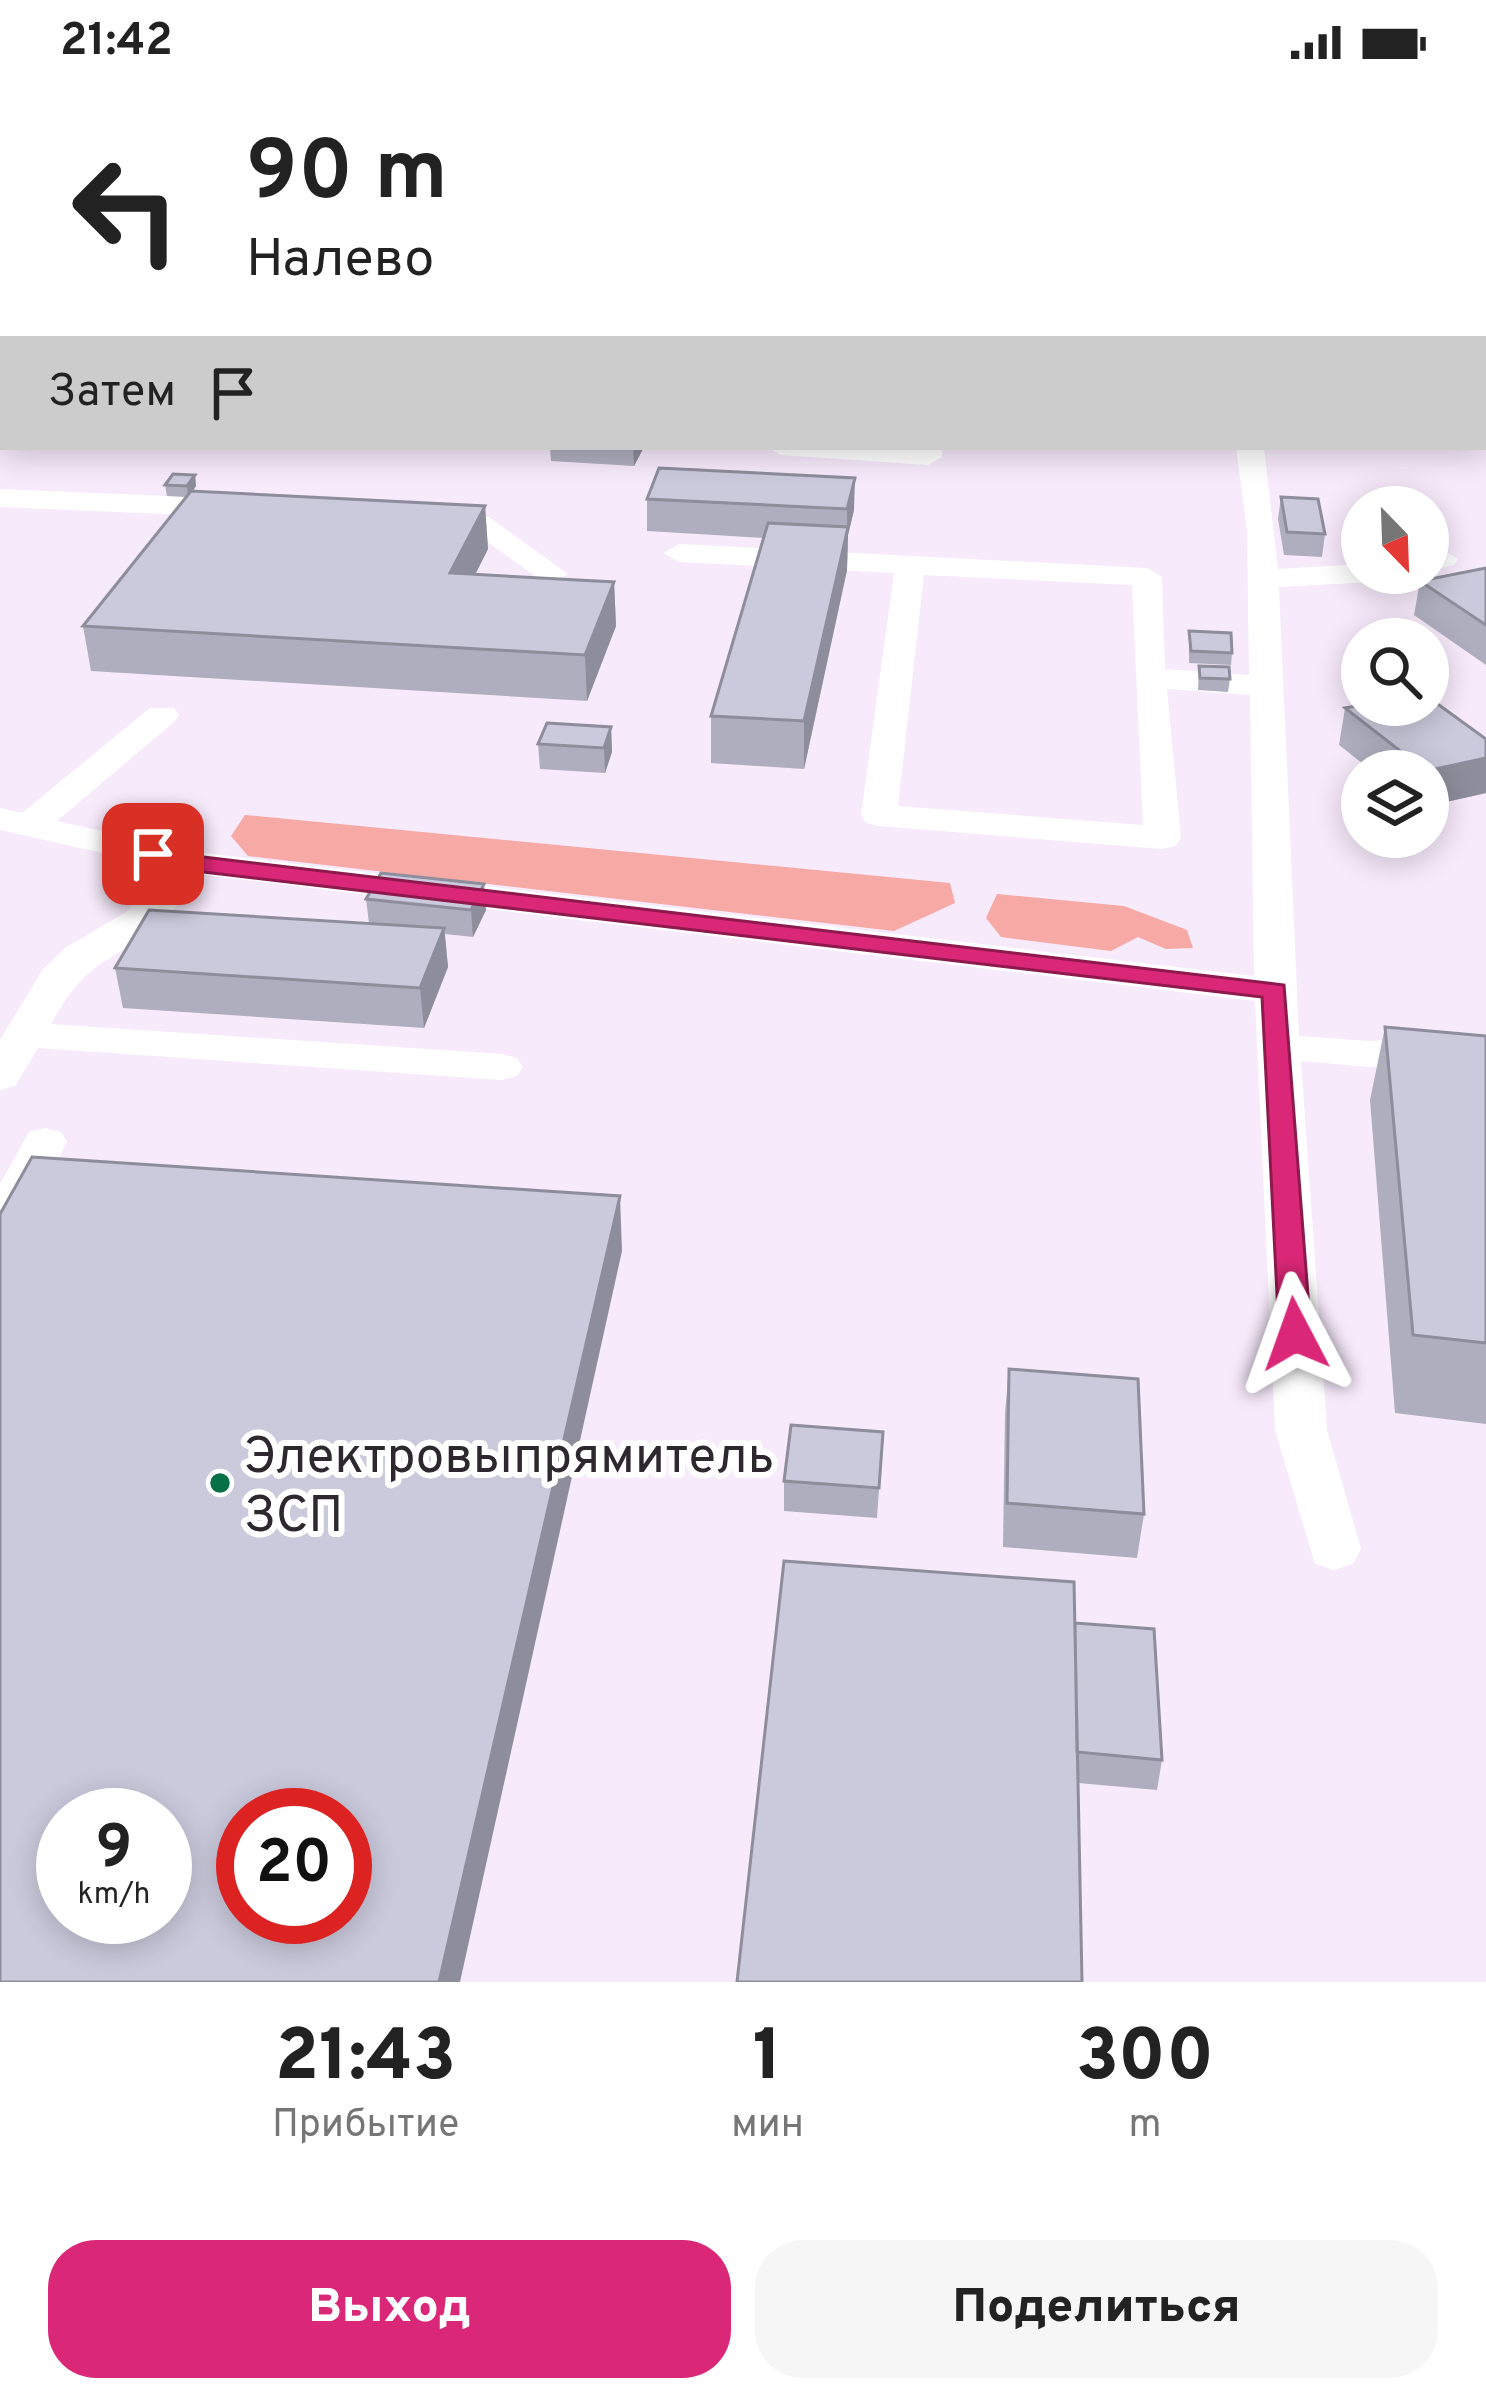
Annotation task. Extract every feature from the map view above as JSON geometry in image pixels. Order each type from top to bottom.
[{"type":"lane","points":[[825,450],[928,457],[928,450]]},
{"type":"lane","points":[[1250,450],[1263,579],[1275,991],[1301,1430],[1334,1550]]},
{"type":"lane","points":[[0,498],[275,510]]},
{"type":"lane","points":[[411,518],[479,523],[553,574]]},
{"type":"lane","points":[[679,553],[1147,577],[1149,678],[1162,838],[880,815],[910,566]]},
{"type":"lane","points":[[1263,579],[1341,575]]},
{"type":"lane","points":[[1149,678],[1267,686]]},
{"type":"lane","points":[[13,823],[162,715]]},
{"type":"lane","points":[[13,823],[195,863],[1275,991]]},
{"type":"lane","points":[[0,1077],[57,978],[79,957],[140,920],[195,863]]},
{"type":"lane","points":[[25,1035],[502,1067]]},
{"type":"lane","points":[[1278,1047],[1370,1054],[1486,1050]]},
{"type":"lane","points":[[0,1228],[45,1142]]},
{"type":"shaded area","points":[[245,815],[950,883],[955,903],[894,931],[248,856],[231,836]]},
{"type":"shaded area","points":[[997,894],[1124,906],[1187,930],[1193,948],[1166,949],[1138,937],[1111,951],[1001,937],[986,918]]},
{"type":"building","points":[[659,468],[855,478],[847,509],[647,499]]},
{"type":"building","points":[[173,474],[195,475],[187,486],[165,485]]},
{"type":"building","points":[[191,491],[485,506],[450,573],[614,582],[585,655],[83,626]]},
{"type":"building","points":[[1281,497],[1318,499],[1325,534],[1287,532]]},
{"type":"building","points":[[768,523],[848,527],[804,721],[711,716]]},
{"type":"building","points":[[1486,568],[1486,625],[1440,594],[1449,594],[1449,575]]},
{"type":"building","points":[[1189,631],[1231,633],[1232,653],[1191,651]]},
{"type":"building","points":[[1199,666],[1229,667],[1230,679],[1200,678]]},
{"type":"building","points":[[1449,712],[1486,739],[1486,758],[1449,766],[1449,750],[1399,750],[1368,726],[1449,726]]},
{"type":"building","points":[[547,723],[611,727],[604,748],[538,744]]},
{"type":"building","points":[[381,873],[484,884],[471,910],[366,899]]},
{"type":"building","points":[[149,910],[444,928],[420,988],[115,968]]},
{"type":"building","points":[[1385,1027],[1486,1036],[1486,1343],[1413,1335]]},
{"type":"building","points":[[32,1157],[620,1196],[439,1982],[0,1982],[0,1214]]},
{"type":"building","points":[[1009,1369],[1138,1379],[1144,1514],[1007,1503]]},
{"type":"building","points":[[791,1425],[883,1432],[879,1488],[784,1481]]},
{"type":"building","points":[[784,1561],[1074,1582],[1082,1982],[737,1982]]},
{"type":"building","points":[[1075,1623],[1154,1629],[1162,1760],[1077,1752]]},
{"type":"place","name":"Электровыпрямитель ЗСП","points":[[220,1483]]},
{"type":"route","points":[[153,854],[195,863],[1275,991],[1295,1334]]}]
